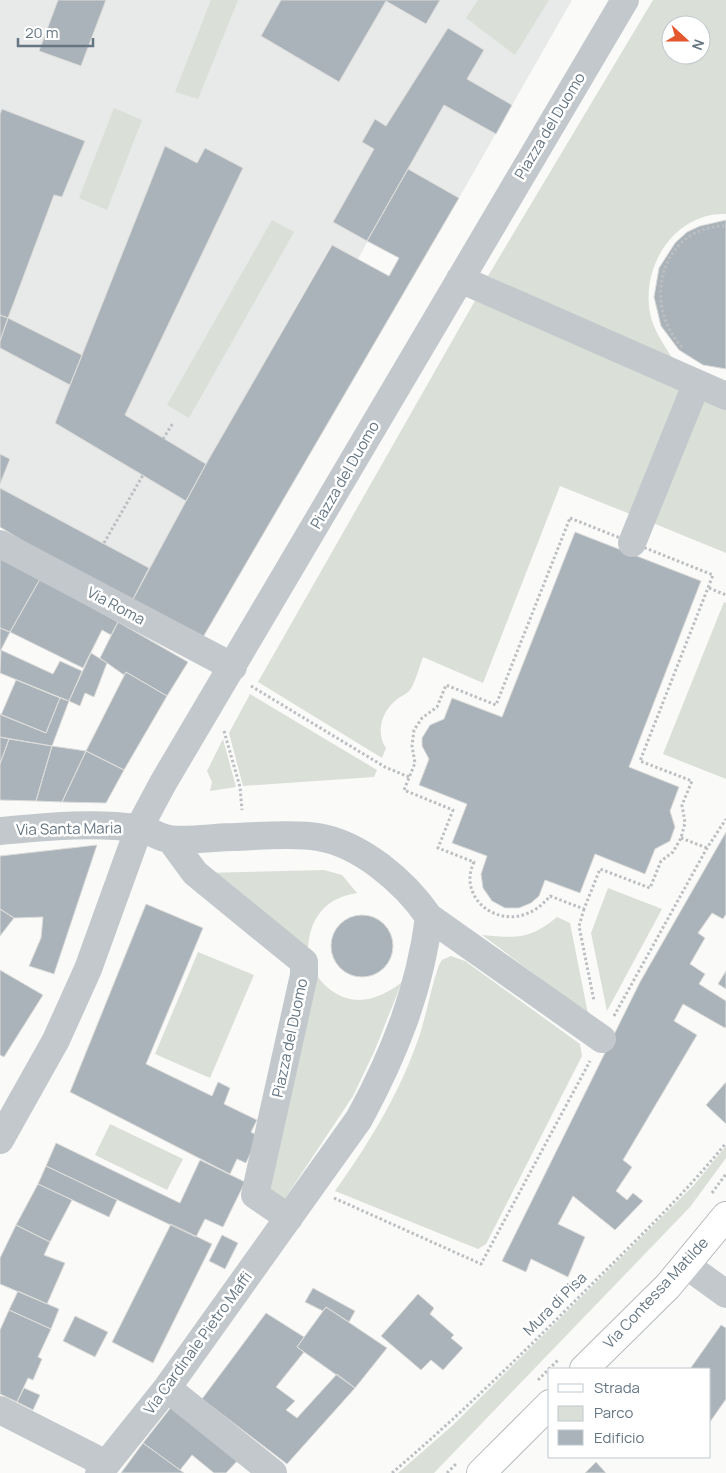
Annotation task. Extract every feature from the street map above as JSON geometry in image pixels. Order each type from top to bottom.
[{"type":"main road","name":"Via Contessa Matilde","points":[[585,1368],[686,1265],[726,1216]]},
{"type":"main road","points":[[481,1473],[548,1406]]},
{"type":"street","name":"Piazza del Duomo","points":[[0,1140],[56,1040],[88,969],[139,828],[460,278],[625,0]]},
{"type":"street","points":[[460,278],[726,396]]},
{"type":"street","points":[[632,543],[696,384]]},
{"type":"street","name":"Via Roma","points":[[0,544],[231,670]]},
{"type":"street","name":"Via Santa Maria","points":[[0,831],[101,825],[139,828]]},
{"type":"street","points":[[139,828],[170,839],[318,837],[340,844],[391,874],[413,894],[429,917],[602,1039]]},
{"type":"street","name":"Piazza del Duomo","points":[[170,839],[195,873],[304,962],[304,975],[255,1195],[291,1215]]},
{"type":"street","points":[[291,1215],[359,1119],[383,1076],[404,1025],[418,982],[429,917]]},
{"type":"street","name":"Via Cardinale Pietro Maffi","points":[[103,1468],[167,1388],[291,1215]]},
{"type":"street","points":[[686,1265],[726,1294]]},
{"type":"street","points":[[167,1388],[273,1473]]},
{"type":"street","points":[[0,1410],[103,1468]]},
{"type":"path","points":[[686,350],[667,327],[661,311],[659,294],[662,276],[669,259],[680,245],[692,236],[708,229],[726,226]]},
{"type":"path","points":[[164,439],[172,423]]},
{"type":"path","points":[[104,543],[143,475]]},
{"type":"path","points":[[584,909],[550,896],[541,908],[524,916],[509,919],[485,908],[473,892],[470,882],[470,870],[474,862],[438,848],[453,810],[404,790],[415,763],[412,746],[414,730],[422,718],[437,707],[446,685],[496,705],[570,518],[713,575],[640,761],[692,781],[682,805],[685,823],[681,838],[673,852],[660,861],[650,888],[600,869],[578,926],[602,1039]]},
{"type":"path","points":[[708,588],[726,595]]},
{"type":"path","points":[[231,670],[385,767],[409,777]]},
{"type":"path","points":[[215,699],[240,787]]},
{"type":"path","points":[[311,1187],[481,1264],[707,848],[726,819]]},
{"type":"path","points":[[681,838],[707,848]]},
{"type":"path","name":"Mura di Pisa","points":[[392,1473],[451,1422],[572,1304],[694,1183],[726,1143]]},
{"type":"shaded area","points":[[0,0],[572,0],[459,198],[408,169],[358,259],[331,245],[206,464],[131,603],[0,527]]},
{"type":"green space","points":[[211,0],[238,0],[198,99],[175,92]]},
{"type":"green space","points":[[478,0],[549,0],[515,55],[466,18]]},
{"type":"green space","points":[[653,0],[726,0],[726,214],[708,216],[691,222],[677,232],[657,260],[651,277],[650,313],[660,338],[674,361],[488,276]]},
{"type":"green space","points":[[114,108],[142,120],[107,210],[79,198]]},
{"type":"green space","points":[[272,220],[294,232],[189,418],[167,405]]},
{"type":"green space","points":[[476,299],[680,390],[630,514],[560,486],[483,683],[423,657],[410,690],[396,700],[383,718],[381,736],[386,748],[382,758],[258,682]]},
{"type":"green space","points":[[701,399],[726,409],[726,553],[653,523]]},
{"type":"green space","points":[[724,602],[726,603],[726,779],[663,754]]},
{"type":"green space","points":[[250,694],[377,770],[374,777],[243,786],[229,733]]},
{"type":"green space","points":[[223,739],[236,787],[210,791],[212,782],[207,771]]},
{"type":"green space","points":[[324,870],[342,875],[357,893],[334,900],[319,914],[310,933],[308,956],[202,873]]},
{"type":"green space","points":[[608,888],[662,909],[607,1011],[591,933]]},
{"type":"green space","points":[[557,917],[570,923],[588,1014],[482,935],[522,936],[538,930]]},
{"type":"green space","points":[[198,952],[254,975],[210,1078],[155,1054]]},
{"type":"green space","points":[[451,956],[465,961],[580,1044],[582,1056],[486,1244],[478,1249],[335,1191],[384,1116],[404,1076],[420,1034],[439,965],[442,960]]},
{"type":"green space","points":[[312,969],[331,990],[353,1000],[377,997],[402,982],[374,1052],[353,1096],[282,1203],[265,1193]]},
{"type":"green space","points":[[110,1124],[183,1159],[167,1190],[95,1155]]},
{"type":"green space","points":[[726,1146],[726,1158],[690,1207],[434,1473],[398,1473],[453,1425],[694,1185]]},
{"type":"building","points":[[58,0],[106,0],[81,66],[39,51]]},
{"type":"building","points":[[281,0],[440,0],[426,24],[386,1],[339,82],[261,36]]},
{"type":"building","points":[[448,28],[484,50],[467,79],[512,105],[496,134],[444,105],[367,241],[333,222],[374,149],[362,142],[375,119],[386,126]]},
{"type":"building","points":[[2,109],[85,141],[62,197],[54,195],[8,318],[0,315],[0,114]]},
{"type":"building","points":[[165,146],[197,163],[205,148],[243,168],[125,415],[206,464],[186,501],[55,423]]},
{"type":"building","points":[[408,169],[459,198],[202,639],[131,603],[206,464],[332,245],[389,276],[399,258],[367,241]]},
{"type":"building","points":[[726,220],[726,369],[703,365],[679,350],[661,326],[654,297],[659,268],[675,243],[687,232],[700,226]]},
{"type":"building","points":[[0,315],[8,318],[0,341]]},
{"type":"building","points":[[8,318],[82,355],[70,385],[0,348],[0,341]]},
{"type":"building","points":[[0,454],[10,459],[0,484]]},
{"type":"building","points":[[0,488],[149,568],[131,603],[84,578],[0,527]]},
{"type":"building","points":[[575,532],[701,581],[629,767],[679,787],[670,811],[675,827],[670,841],[655,849],[645,874],[595,854],[580,893],[545,880],[539,896],[531,903],[519,908],[505,908],[492,901],[483,888],[481,874],[487,856],[452,843],[467,804],[419,785],[429,759],[422,746],[422,738],[430,725],[444,719],[452,698],[502,717]]},
{"type":"building","points":[[0,558],[40,579],[10,632],[0,628]]},
{"type":"building","points":[[40,579],[118,622],[111,635],[102,630],[83,668],[10,632]]},
{"type":"building","points":[[118,622],[188,662],[167,696],[126,672],[124,675],[100,658]]},
{"type":"building","points":[[0,628],[10,632],[0,652]]},
{"type":"building","points":[[1,650],[53,674],[60,661],[82,671],[69,701],[0,673]]},
{"type":"building","points":[[91,653],[107,663],[94,697],[85,693],[80,706],[69,701]]},
{"type":"building","points":[[126,672],[167,696],[124,770],[86,751]]},
{"type":"building","points":[[16,680],[60,698],[46,733],[1,715]]},
{"type":"building","points":[[60,698],[69,701],[52,746],[0,737],[0,714],[46,733]]},
{"type":"building","points":[[0,737],[9,739],[0,764]]},
{"type":"building","points":[[9,739],[52,746],[36,801],[0,800],[0,764]]},
{"type":"building","points":[[52,746],[86,751],[62,802],[36,801]]},
{"type":"building","points":[[86,751],[124,770],[106,803],[62,802]]},
{"type":"building","points":[[726,832],[726,914],[723,919],[712,913],[698,933],[705,938],[690,964],[705,974],[699,984],[726,1001],[726,1026],[725,1028],[683,1004],[674,1021],[697,1035],[623,1160],[632,1167],[616,1191],[627,1200],[633,1193],[643,1201],[615,1230],[573,1196],[558,1224],[585,1237],[568,1277],[531,1259],[526,1272],[502,1261],[640,982]]},
{"type":"building","points":[[97,845],[54,974],[29,966],[41,938],[43,917],[14,918],[0,909],[0,856]]},
{"type":"building","points":[[146,904],[203,928],[146,1064],[212,1096],[218,1082],[230,1088],[224,1104],[257,1120],[251,1132],[258,1136],[246,1163],[237,1159],[230,1174],[70,1092]]},
{"type":"building","points":[[0,909],[14,918],[0,936]]},
{"type":"building","points":[[362,915],[374,917],[384,924],[391,934],[393,946],[391,958],[384,968],[374,975],[362,977],[350,975],[340,968],[333,958],[331,946],[333,934],[340,924],[350,917]]},
{"type":"building","points":[[0,970],[43,995],[4,1057],[0,1055]]},
{"type":"building","points":[[726,971],[726,989],[718,984]]},
{"type":"building","points":[[726,1082],[726,1124],[706,1105]]},
{"type":"building","points":[[56,1143],[180,1203],[200,1160],[245,1182],[223,1227],[205,1219],[196,1237],[46,1166]]},
{"type":"building","points":[[46,1166],[117,1200],[109,1217],[38,1184]]},
{"type":"building","points":[[38,1184],[72,1200],[50,1242],[16,1225]]},
{"type":"building","points":[[171,1224],[212,1244],[153,1363],[112,1342]]},
{"type":"building","points":[[16,1225],[50,1242],[44,1255],[65,1263],[47,1304],[0,1284],[0,1258]]},
{"type":"building","points":[[222,1235],[238,1243],[225,1269],[209,1261]]},
{"type":"building","points":[[313,1288],[355,1311],[349,1322],[326,1307],[323,1311],[305,1302]]},
{"type":"building","points":[[18,1291],[59,1309],[51,1329],[9,1310]]},
{"type":"building","points":[[418,1294],[434,1308],[430,1314],[454,1335],[451,1338],[463,1348],[443,1370],[431,1360],[421,1370],[381,1336]]},
{"type":"building","points":[[326,1307],[387,1348],[355,1388],[297,1347]]},
{"type":"building","points":[[9,1310],[51,1329],[38,1357],[42,1359],[33,1380],[28,1378],[17,1402],[0,1394],[0,1330]]},
{"type":"building","points":[[266,1313],[304,1337],[297,1347],[304,1352],[276,1387],[295,1401],[286,1410],[297,1418],[337,1374],[355,1388],[287,1464],[202,1399]]},
{"type":"building","points":[[75,1316],[108,1332],[95,1357],[63,1341]]},
{"type":"building","points":[[721,1325],[726,1328],[726,1399],[711,1421],[711,1368],[691,1368]]},
{"type":"building","points":[[24,1388],[40,1395],[33,1410],[17,1402]]},
{"type":"building","points":[[172,1406],[239,1459],[226,1473],[214,1473],[192,1455],[180,1470],[143,1443]]},
{"type":"building","points":[[143,1443],[180,1470],[184,1473],[121,1473]]},
{"type":"building","points":[[596,1462],[606,1473],[585,1473]]}]
